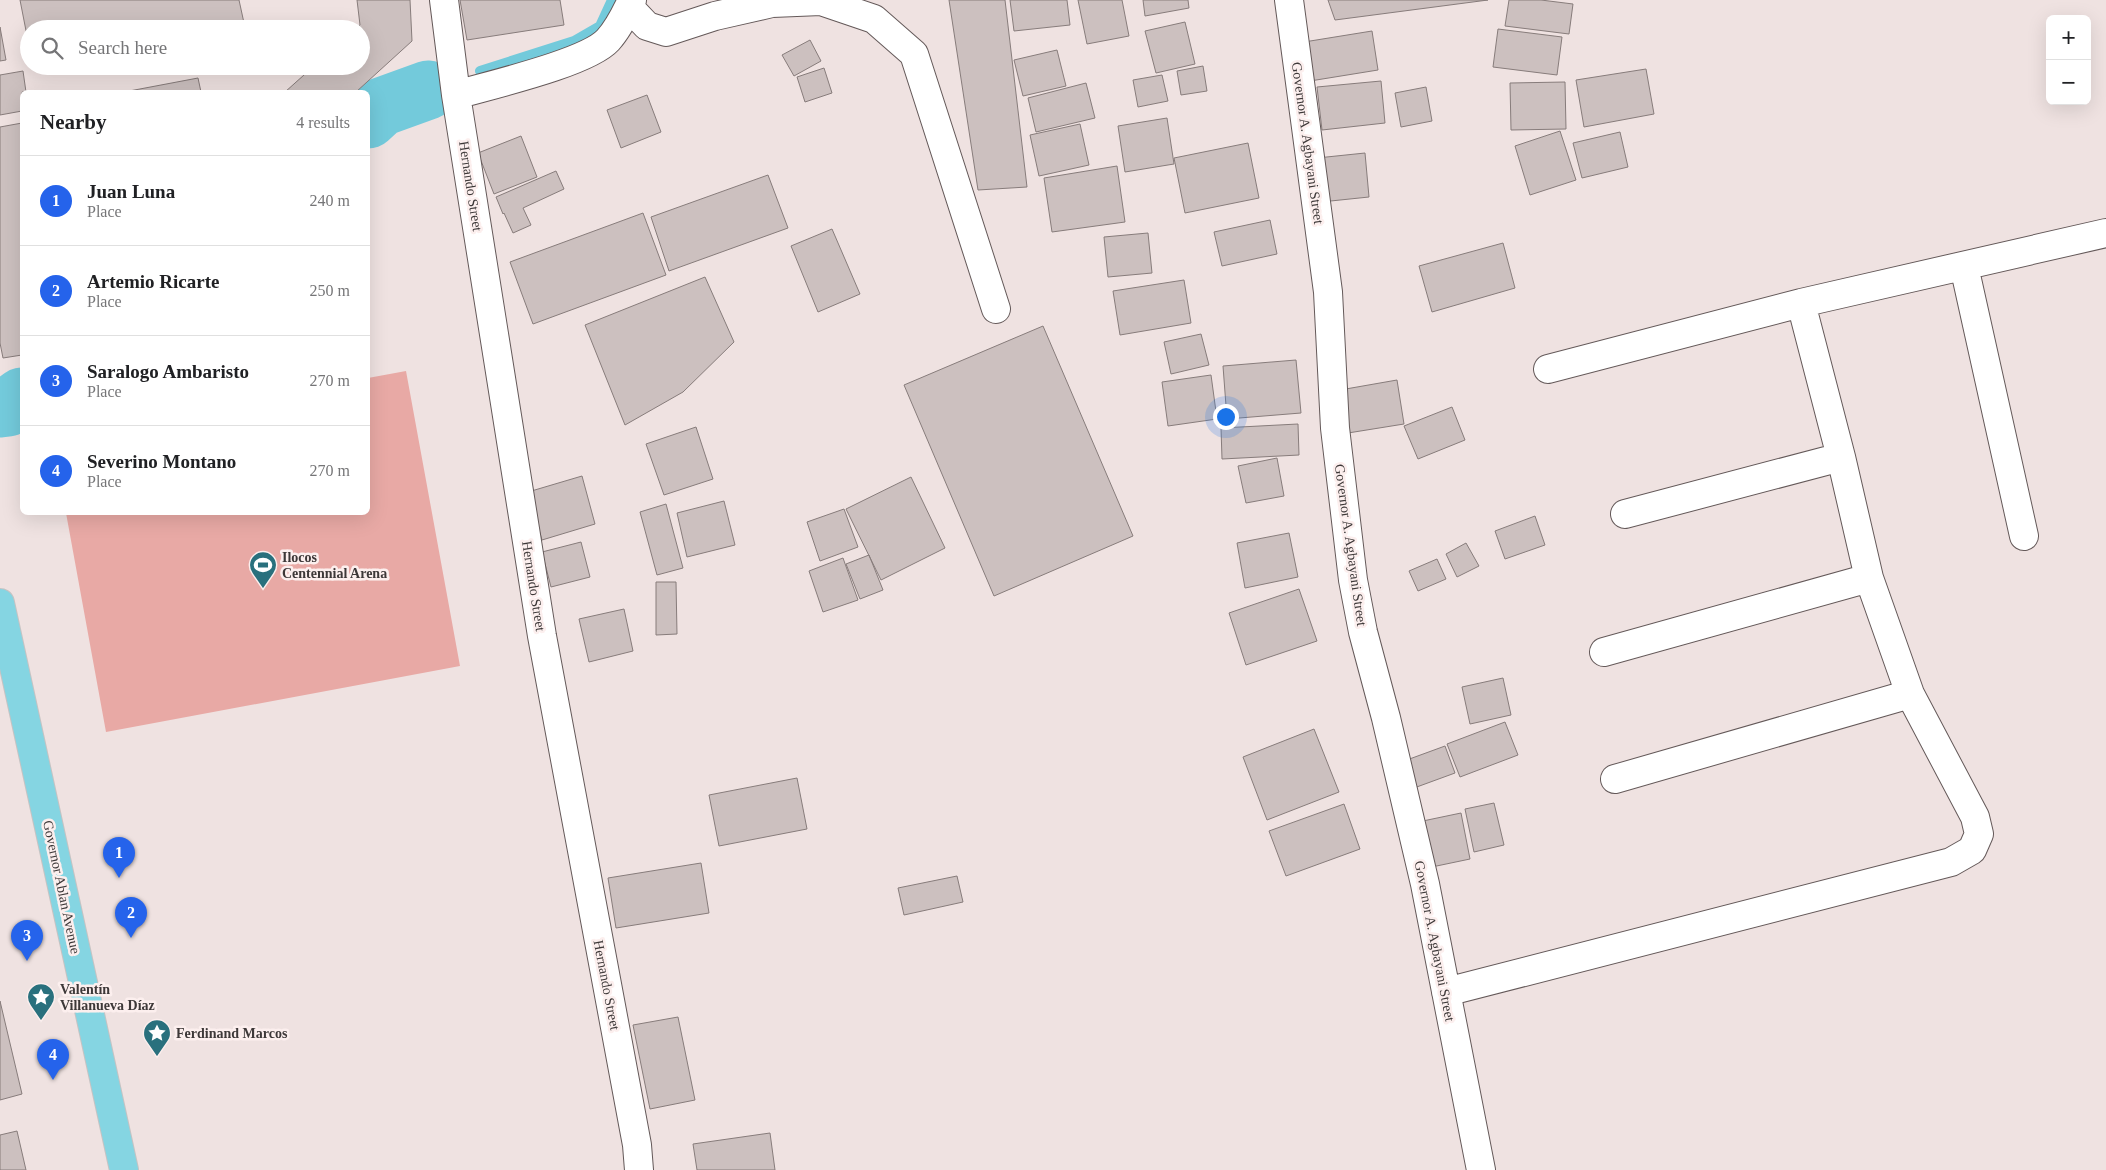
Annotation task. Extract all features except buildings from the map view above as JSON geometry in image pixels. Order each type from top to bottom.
[{"type":"main road","name":"Governor Ablan Avenue","points":[[0,603],[124,1170]]},
{"type":"street","name":"Hernando Street","points":[[444,0],[456,95],[542,636],[638,1145],[639,1170]]},
{"type":"street","name":"Governor A. Agbayani Street","points":[[1289,0],[1328,292],[1335,428],[1353,580],[1363,632],[1405,795],[1446,992],[1480,1170]]},
{"type":"street","points":[[456,95],[528,75],[582,56],[608,40],[630,4],[647,26],[666,32],[715,16],[772,3],[821,1],[874,18],[914,54],[996,309]]},
{"type":"street","points":[[1548,369],[1801,303],[2106,232]]},
{"type":"street","points":[[1964,266],[2024,536]]},
{"type":"street","points":[[1446,992],[1951,862],[1972,850],[1979,834],[1975,817],[1910,694],[1870,578],[1801,303]]},
{"type":"street","points":[[1625,514],[1841,457]]},
{"type":"street","points":[[1604,652],[1870,578]]},
{"type":"street","points":[[1615,780],[1910,694]]},
{"type":"shaded area","name":"Ilocos Centennial Arena","points":[[406,371],[460,666],[106,732],[66,515],[370,515],[370,378]]},
{"type":"waterway","points":[[480,71],[574,41],[600,26],[612,0]]},
{"type":"waterway","points":[[370,117],[381,107],[428,90]]},
{"type":"waterway","points":[[0,408],[8,407],[20,398]]},
{"type":"place","name":"Ilocos Centennial Arena","points":[[263,589]]},
{"type":"place","name":"Juan Luna","points":[[119,878]]},
{"type":"place","name":"Artemio Ricarte","points":[[131,938]]},
{"type":"place","name":"Saralogo Ambaristo","points":[[27,961]]},
{"type":"place","name":"Valentín Villanueva Díaz","points":[[41,1021]]},
{"type":"place","name":"Ferdinand Marcos","points":[[157,1057]]},
{"type":"place","name":"Severino Montano","points":[[53,1080]]}]
